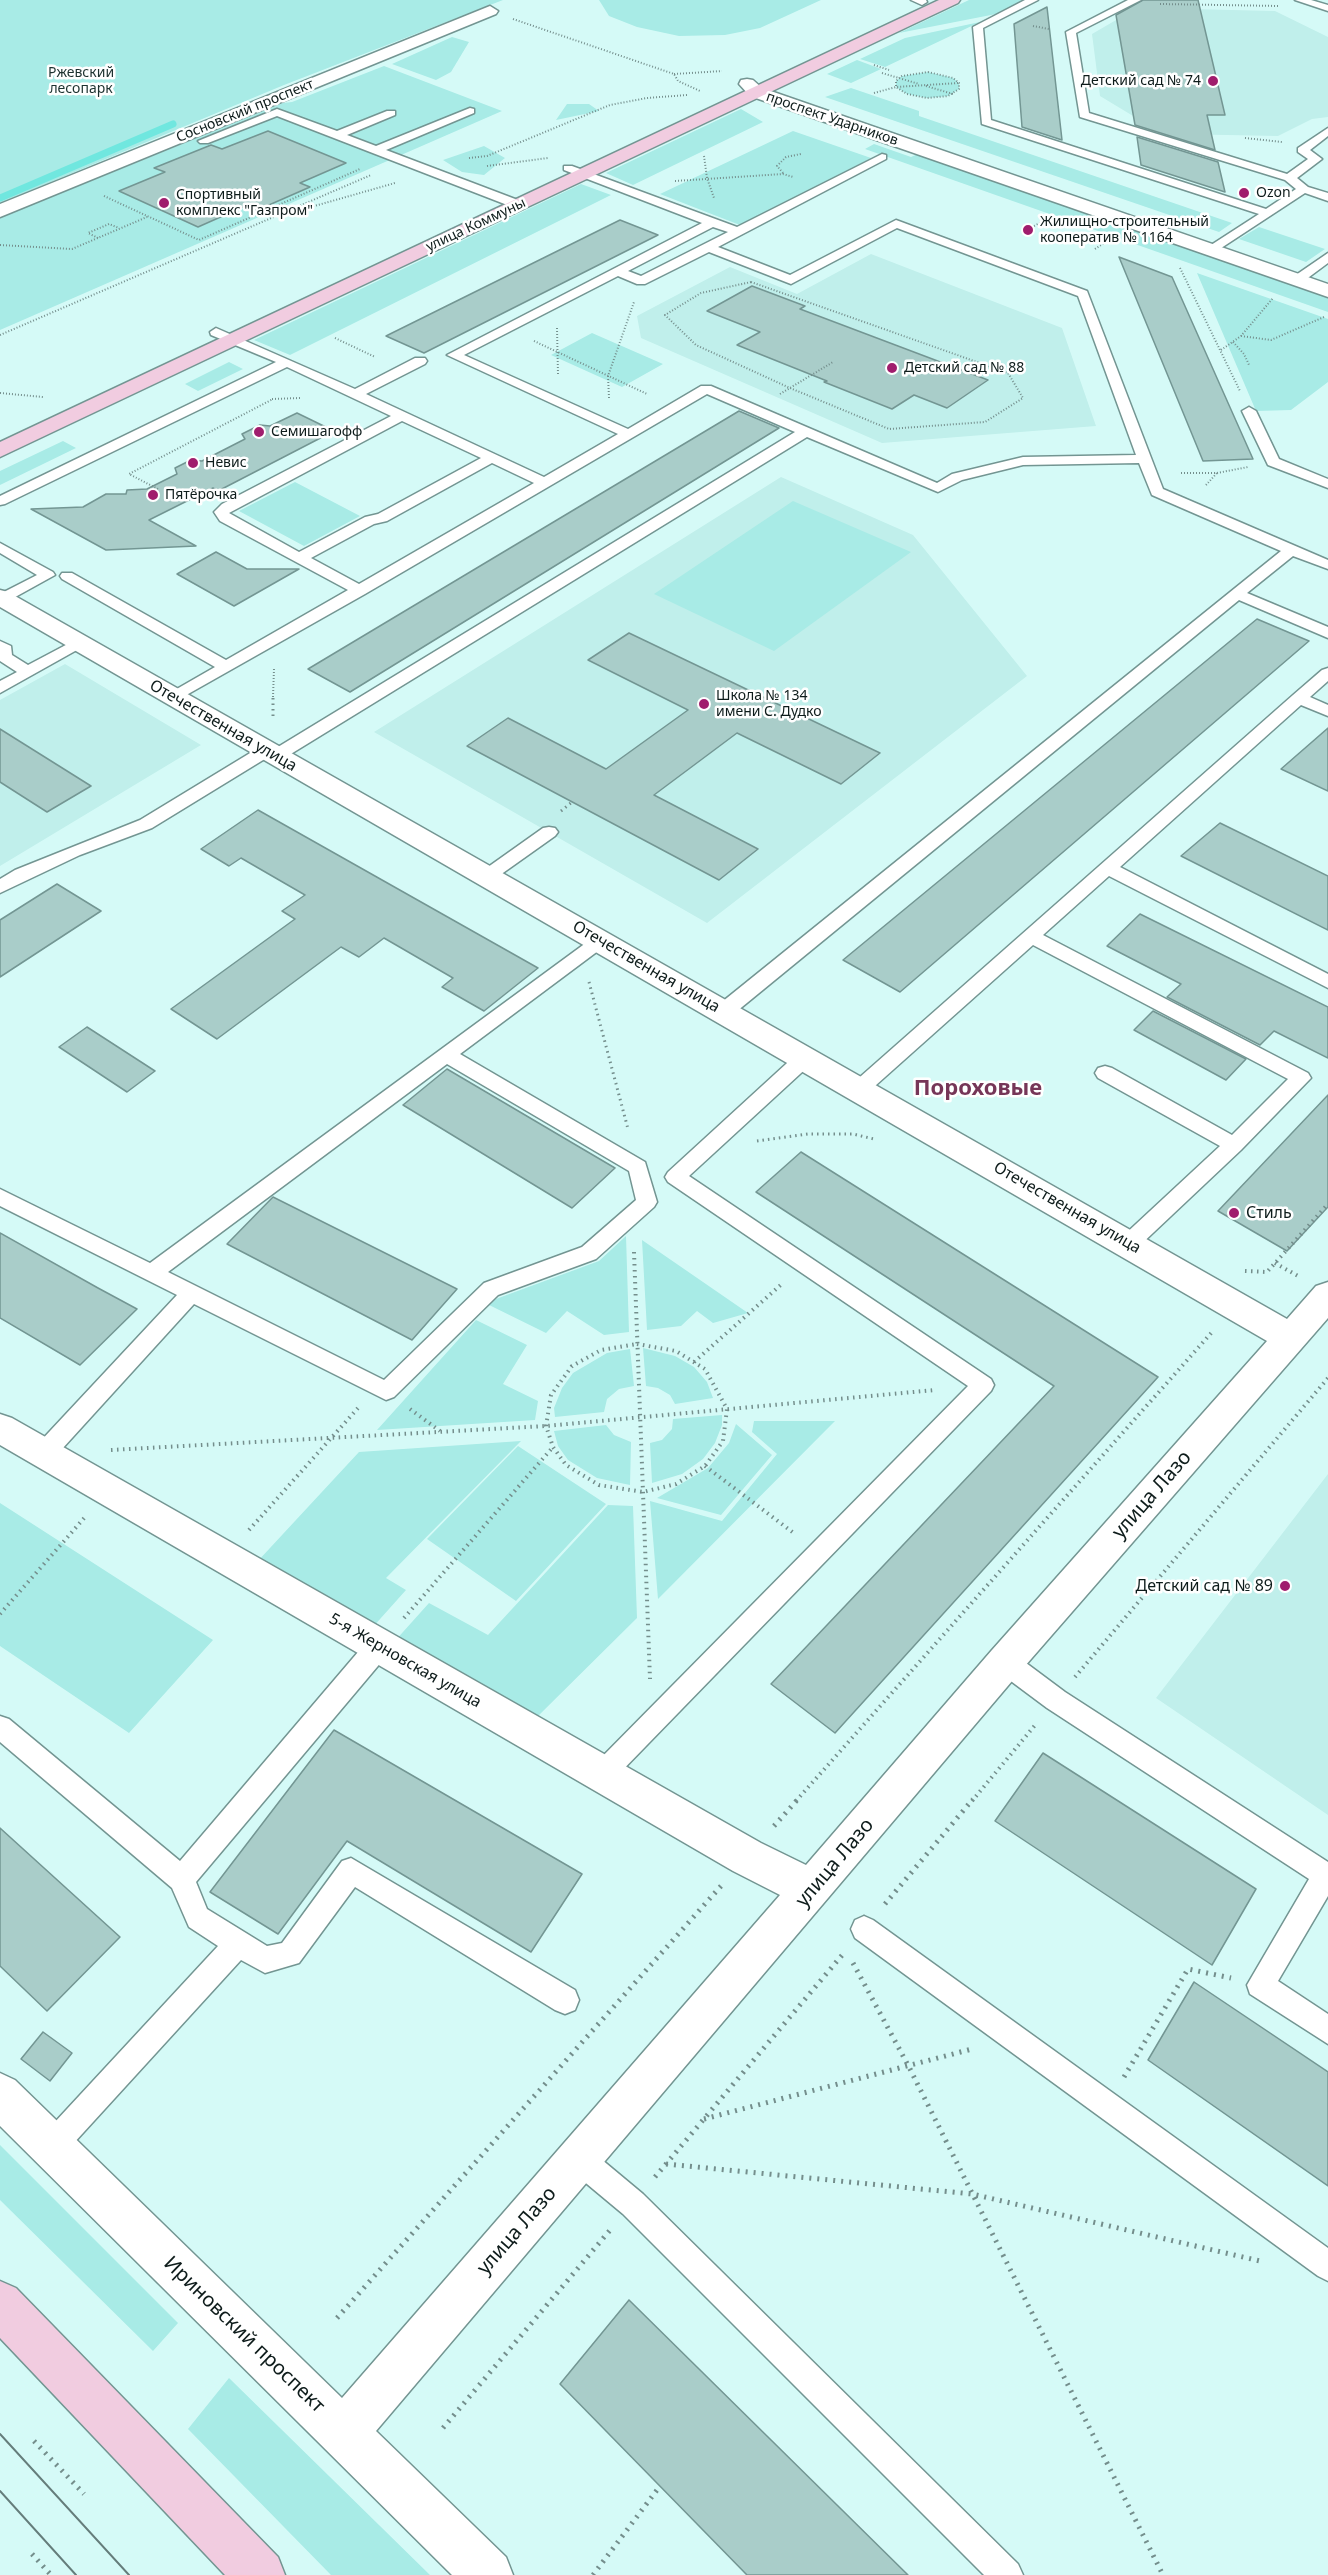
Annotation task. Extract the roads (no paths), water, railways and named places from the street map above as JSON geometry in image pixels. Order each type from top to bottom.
[{"type":"main road","name":"улица Коммуны","points":[[0,433],[224,336],[758,87],[952,0]]},
{"type":"main road","name":"улица Коммуны","points":[[758,87],[922,1]]},
{"type":"main road","name":"улица Коммуны","points":[[0,450],[224,336]]},
{"type":"main road","points":[[0,2304],[260,2575]]},
{"type":"street","name":"Сосновский проспект","points":[[0,211],[490,11]]},
{"type":"street","name":"проспект Ударников","points":[[758,87],[1303,275],[1328,291]]},
{"type":"street","name":"проспект Ударников","points":[[1303,275],[1328,277]]},
{"type":"street","name":"Отечественная улица","points":[[1,598],[487,876],[591,948],[724,1011],[1291,1338]]},
{"type":"street","name":"улица Лазо","points":[[344,2433],[1005,1662],[1291,1338],[1324,1305]]},
{"type":"street","name":"5-я Жерновская улица","points":[[0,1428],[747,1857],[812,1889]]},
{"type":"street","name":"Ириновский проспект","points":[[0,2095],[488,2575]]},
{"type":"lane","points":[[1033,0],[978,27],[986,122],[1268,213]]},
{"type":"lane","points":[[1299,0],[1328,8]]},
{"type":"lane","points":[[1133,2],[1071,32],[1084,115],[1289,178],[1304,189],[1328,197]]},
{"type":"lane","points":[[376,150],[470,111]]},
{"type":"lane","points":[[204,141],[277,112],[511,201]]},
{"type":"lane","points":[[337,135],[392,113]]},
{"type":"lane","points":[[1289,178],[1317,159],[1302,150],[1328,131]]},
{"type":"lane","points":[[617,272],[641,281],[708,246],[732,229],[822,188],[882,157]]},
{"type":"lane","points":[[576,171],[732,229]]},
{"type":"lane","points":[[1219,246],[1304,189]]},
{"type":"lane","points":[[355,394],[435,357],[506,328],[712,223]]},
{"type":"lane","points":[[708,246],[791,280],[897,224],[1083,294],[1157,492],[1328,566]]},
{"type":"lane","points":[[1303,275],[1328,257]]},
{"type":"lane","points":[[224,336],[287,362],[545,483]]},
{"type":"lane","points":[[435,357],[558,402],[628,434]]},
{"type":"lane","points":[[0,501],[205,404],[287,362]]},
{"type":"lane","points":[[174,697],[706,389],[938,488],[957,477],[1023,461],[1145,459]]},
{"type":"lane","points":[[1249,411],[1274,462],[1328,484]]},
{"type":"lane","points":[[360,591],[225,518],[221,512],[226,507],[402,416]]},
{"type":"lane","points":[[0,887],[21,874],[74,850],[146,824],[271,753],[805,432]]},
{"type":"lane","points":[[300,558],[370,520],[382,518],[491,458]]},
{"type":"lane","points":[[0,547],[48,575],[1,598]]},
{"type":"lane","points":[[724,1011],[1292,550]]},
{"type":"lane","points":[[67,576],[227,667]]},
{"type":"lane","points":[[1237,594],[1328,633]]},
{"type":"lane","points":[[0,688],[80,643]]},
{"type":"lane","points":[[0,646],[5,649],[4,657],[28,672]]},
{"type":"lane","points":[[859,1089],[1328,673]]},
{"type":"lane","points":[[1299,698],[1328,711]]},
{"type":"lane","points":[[487,876],[549,832]]},
{"type":"lane","points":[[1107,868],[1328,982]]},
{"type":"lane","points":[[1030,936],[1301,1078],[1129,1244]]},
{"type":"lane","points":[[150,1274],[591,948]]},
{"type":"lane","points":[[0,1197],[382,1388],[491,1289],[589,1253],[647,1202],[638,1167],[446,1055]]},
{"type":"lane","points":[[602,1774],[983,1385],[675,1177],[805,1058]]},
{"type":"lane","points":[[1105,1073],[1234,1145]]},
{"type":"lane","points":[[44,1454],[191,1294]]},
{"type":"lane","points":[[182,1879],[379,1646]]},
{"type":"lane","points":[[1005,1662],[1056,1700],[1327,1876],[1260,1985],[1328,2030]]},
{"type":"lane","points":[[0,1727],[182,1879],[198,1918],[265,1960],[290,1954],[351,1870],[565,2000]]},
{"type":"lane","points":[[855,1939],[1011,2037],[1328,2266]]},
{"type":"lane","points":[[52,2146],[238,1944]]},
{"type":"lane","points":[[579,2159],[633,2204],[1008,2575]]},
{"type":"waterway","points":[[0,198],[173,124]]},
{"type":"tram line","points":[[0,2434],[129,2575]]},
{"type":"tram line","points":[[0,2491],[76,2575]]},
{"type":"place","name":"Детский сад № 74","points":[[1213,81]]},
{"type":"place","name":"Ozon","points":[[1244,193]]},
{"type":"place","name":"Cпортивный комплекс \"Газпром\"","points":[[164,203]]},
{"type":"place","name":"Жилищно-строительный кооператив № 1164","points":[[1028,230]]},
{"type":"place","name":"Детский сад № 88","points":[[892,368]]},
{"type":"place","name":"Семишагофф","points":[[259,432]]},
{"type":"place","name":"Невис","points":[[193,463]]},
{"type":"place","name":"Пятёрочка","points":[[153,495]]},
{"type":"place","name":"Школа № 134 имени С. Дудко","points":[[704,704]]},
{"type":"place","name":"Стиль","points":[[1234,1213]]},
{"type":"place","name":"Детский сад № 89","points":[[1285,1586]]},
{"type":"district","name":"Пороховые","points":[[978,1089]]},
{"type":"park label","name":"Ржевский лесопарк","points":[[81,82]]}]
